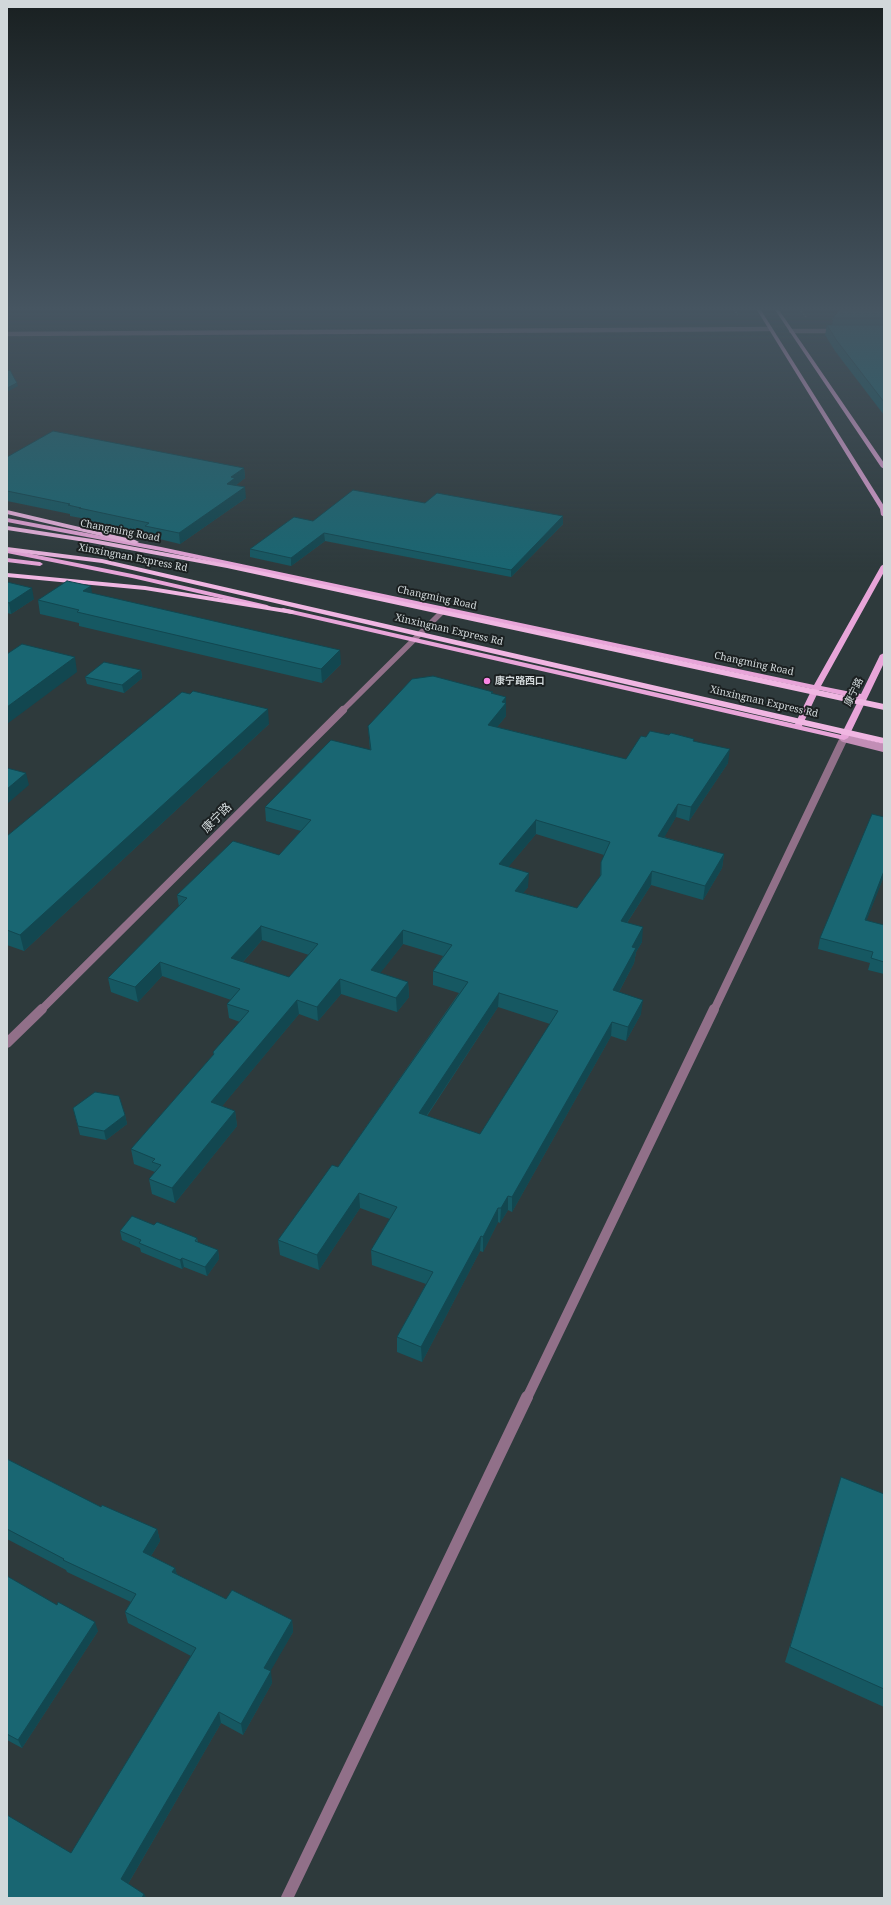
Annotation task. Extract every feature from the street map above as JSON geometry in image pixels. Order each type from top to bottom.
[{"type":"highway","points":[[7,512],[71,526],[227,566]]},
{"type":"highway","name":"Xinxingnan Express Rd","points":[[7,528],[92,541],[227,566],[884,707]]},
{"type":"highway","name":"Xinxingnan Express Rd","points":[[7,550],[102,561],[884,740]]},
{"type":"highway","points":[[7,575],[145,588],[373,624]]},
{"type":"main road","points":[[812,396],[883,509],[884,515]]},
{"type":"main road","points":[[835,396],[884,467]]},
{"type":"main road","name":"Changming Road","points":[[7,520],[161,549],[862,697]]},
{"type":"main road","points":[[7,550],[413,640],[884,748]]},
{"type":"main road","points":[[7,560],[116,573]]},
{"type":"main road","points":[[796,728],[816,688],[884,566]]},
{"type":"main road","name":"康宁路","points":[[844,738],[862,697],[884,655]]},
{"type":"main road","points":[[844,738],[884,740]]},
{"type":"street","name":"康宁路","points":[[7,1043],[445,610]]},
{"type":"street","points":[[287,1898],[844,738]]},
{"type":"building","points":[[879,396],[884,396],[884,402]]},
{"type":"building","points":[[53,431],[244,468],[231,477],[235,478],[227,484],[245,487],[179,533],[145,526],[149,523],[7,491],[7,457]]},
{"type":"building","points":[[353,490],[425,503],[437,493],[563,516],[511,570],[324,533],[291,558],[250,549],[294,517],[313,521]]},
{"type":"building","points":[[67,581],[91,586],[83,591],[340,650],[321,669],[77,612],[79,610],[38,600]]},
{"type":"building","points":[[7,582],[32,588],[9,603],[7,602]]},
{"type":"building","points":[[22,644],[75,657],[7,707],[7,654]]},
{"type":"building","points":[[104,662],[141,670],[122,685],[85,677]]},
{"type":"building","points":[[433,676],[493,692],[491,693],[506,697],[502,702],[506,703],[488,725],[626,759],[641,736],[646,737],[650,731],[669,735],[671,733],[694,739],[693,741],[730,749],[691,807],[678,804],[658,836],[724,854],[705,886],[652,871],[621,921],[643,927],[632,947],[636,948],[613,990],[643,1000],[628,1027],[612,1022],[512,1197],[508,1196],[501,1208],[498,1208],[483,1237],[481,1236],[421,1347],[397,1337],[433,1272],[371,1250],[397,1207],[359,1193],[317,1255],[278,1240],[332,1165],[338,1167],[468,982],[433,971],[452,945],[403,930],[371,970],[408,982],[396,998],[340,979],[317,1007],[297,1000],[211,1102],[235,1111],[172,1188],[149,1179],[161,1165],[152,1162],[155,1159],[131,1149],[214,1054],[213,1052],[249,1011],[227,1004],[240,989],[160,962],[135,987],[108,978],[187,898],[177,895],[233,841],[279,855],[311,820],[265,807],[331,740],[371,750],[368,726],[412,679]],"holes":[[[536,820],[610,842],[601,862],[601,875],[577,908],[515,891],[529,873],[499,864]],[[261,926],[318,944],[289,977],[231,958]],[[499,993],[558,1011],[480,1134],[419,1113]]]},
{"type":"building","points":[[193,691],[268,709],[20,935],[7,930],[7,836],[182,692],[190,694]]},
{"type":"building","points":[[7,768],[26,773],[7,789]]},
{"type":"building","points":[[872,814],[884,817],[884,871],[865,920],[884,925],[884,962],[871,958],[873,952],[820,938]]},
{"type":"building","points":[[95,1092],[119,1096],[125,1115],[104,1131],[78,1126],[73,1108]]},
{"type":"building","points":[[132,1216],[154,1225],[157,1222],[197,1238],[195,1241],[218,1250],[205,1267],[182,1258],[180,1260],[139,1243],[141,1240],[120,1231]]},
{"type":"building","points":[[7,1459],[101,1507],[102,1505],[157,1529],[143,1552],[175,1568],[172,1572],[226,1599],[232,1590],[292,1620],[264,1668],[271,1671],[241,1724],[219,1712],[121,1879],[144,1894],[142,1898],[7,1898],[7,1815],[71,1853],[196,1648],[125,1612],[136,1594],[63,1560],[64,1559],[7,1529]]},
{"type":"building","points":[[841,1477],[884,1494],[884,1689],[790,1647]]},
{"type":"building","points":[[7,1576],[57,1605],[58,1602],[95,1622],[18,1740],[7,1734]]},
{"type":"place","name":"康宁路西口","points":[[487,681]]}]
